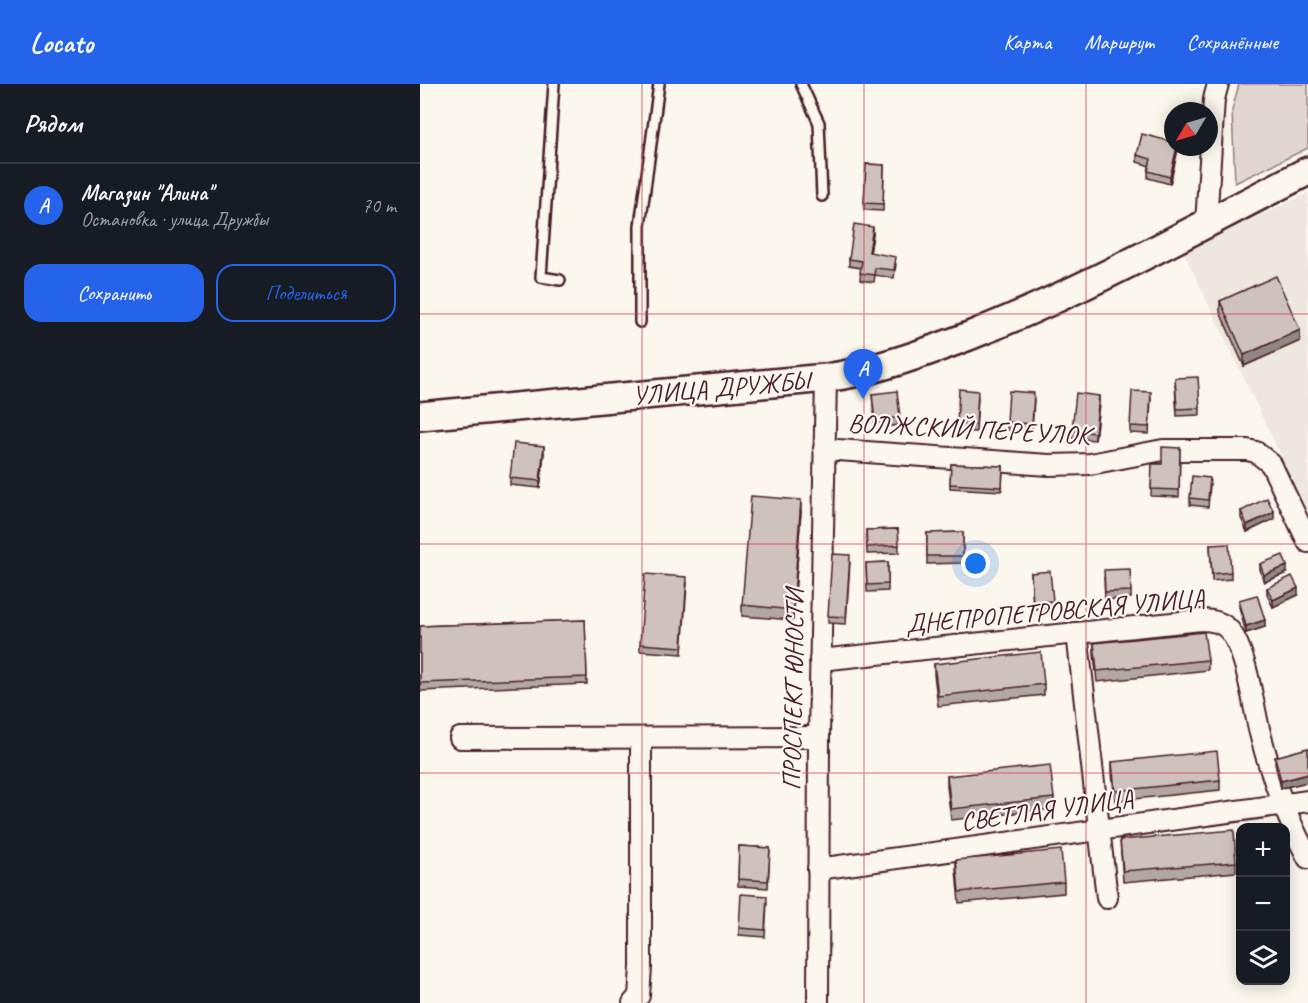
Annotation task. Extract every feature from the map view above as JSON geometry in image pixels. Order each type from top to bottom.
[{"type":"street","points":[[1206,223],[1214,99],[1218,84]]},
{"type":"street","name":"УЛИЦА ДРУЖБЫ","points":[[420,416],[826,378],[882,366],[927,352],[993,326],[1125,265],[1308,171]]},
{"type":"street","name":"ПРОСПЕКТ ЮНОСТИ","points":[[818,1003],[819,737],[826,378]]},
{"type":"street","name":"ВОЛЖСКИЙ ПЕРЕУЛОК","points":[[824,449],[1049,465],[1090,464],[1163,450],[1247,450],[1256,452],[1271,465],[1308,542]]},
{"type":"street","name":"ДНЕПРОПЕТРОВСКАЯ УЛИЦА","points":[[820,660],[1209,620],[1225,626],[1240,649],[1268,762],[1283,805],[1308,858]]},
{"type":"street","points":[[1077,633],[1107,898]]},
{"type":"street","points":[[460,738],[819,737]]},
{"type":"street","points":[[633,1003],[639,996],[641,967],[641,738]]},
{"type":"street","points":[[1283,805],[1308,801]]},
{"type":"street","name":"СВЕТЛАЯ УЛИЦА","points":[[818,869],[1283,805]]},
{"type":"lane","points":[[554,84],[541,277],[560,280]]},
{"type":"lane","points":[[640,322],[640,226],[659,84]]},
{"type":"lane","points":[[801,84],[819,123],[822,196]]},
{"type":"shaded area","points":[[1239,84],[1308,84],[1308,148],[1235,183],[1232,110]]},
{"type":"shaded area","points":[[1308,193],[1308,512],[1183,251]]},
{"type":"building","points":[[1142,134],[1164,140],[1164,156],[1175,156],[1170,177],[1148,171],[1151,159],[1137,155]]},
{"type":"building","points":[[866,164],[884,165],[883,204],[864,203]]},
{"type":"building","points":[[854,224],[873,227],[869,252],[896,257],[894,270],[875,268],[874,275],[860,273],[862,261],[849,259]]},
{"type":"building","points":[[1276,276],[1300,330],[1244,355],[1220,301]]},
{"type":"building","points":[[1198,377],[1200,408],[1177,409],[1175,378]]},
{"type":"building","points":[[959,389],[978,391],[976,425],[957,423]]},
{"type":"building","points":[[897,391],[900,417],[875,421],[872,394]]},
{"type":"building","points":[[1009,391],[1034,393],[1032,424],[1007,422]]},
{"type":"building","points":[[1132,391],[1151,392],[1149,427],[1130,426]]},
{"type":"building","points":[[1076,393],[1099,396],[1095,433],[1072,430]]},
{"type":"building","points":[[514,443],[544,446],[540,481],[510,478]]},
{"type":"building","points":[[1162,447],[1180,448],[1179,490],[1151,489],[1152,464],[1162,464]]},
{"type":"building","points":[[951,464],[1003,466],[1002,487],[950,484]]},
{"type":"building","points":[[1192,476],[1210,478],[1208,500],[1190,498]]},
{"type":"building","points":[[751,496],[801,500],[793,610],[742,605]]},
{"type":"building","points":[[1267,498],[1274,512],[1247,525],[1241,511]]},
{"type":"building","points":[[898,529],[899,545],[867,547],[866,530]]},
{"type":"building","points":[[963,532],[963,556],[927,556],[927,533]]},
{"type":"building","points":[[1229,544],[1231,572],[1212,574],[1210,545]]},
{"type":"building","points":[[832,554],[850,555],[846,617],[828,616]]},
{"type":"building","points":[[1283,555],[1287,566],[1264,575],[1260,564]]},
{"type":"building","points":[[888,562],[888,584],[867,585],[866,563]]},
{"type":"building","points":[[1130,569],[1131,591],[1105,592],[1104,570]]},
{"type":"building","points":[[1050,571],[1053,601],[1033,602],[1031,573]]},
{"type":"building","points":[[645,574],[687,577],[682,647],[640,644]]},
{"type":"building","points":[[1292,576],[1298,588],[1273,600],[1267,588]]},
{"type":"building","points":[[1257,595],[1265,620],[1246,626],[1239,600]]},
{"type":"building","points":[[585,620],[587,677],[420,683],[420,626]]},
{"type":"building","points":[[1204,632],[1208,660],[1097,671],[1094,643]]},
{"type":"building","points":[[1041,652],[1044,684],[938,696],[934,664]]},
{"type":"building","points":[[1308,748],[1308,774],[1281,781],[1275,757]]},
{"type":"building","points":[[1217,751],[1220,780],[1115,791],[1112,762]]},
{"type":"building","points":[[1050,765],[1054,798],[951,809],[947,776]]},
{"type":"building","points":[[1234,830],[1236,862],[1123,871],[1120,840]]},
{"type":"building","points":[[739,846],[770,848],[768,881],[738,879]]},
{"type":"building","points":[[1061,850],[1064,882],[959,892],[956,860]]},
{"type":"building","points":[[741,894],[767,896],[765,930],[739,928]]},
{"type":"place","name":"Магазин \"Алина\"","points":[[863,399]]}]
